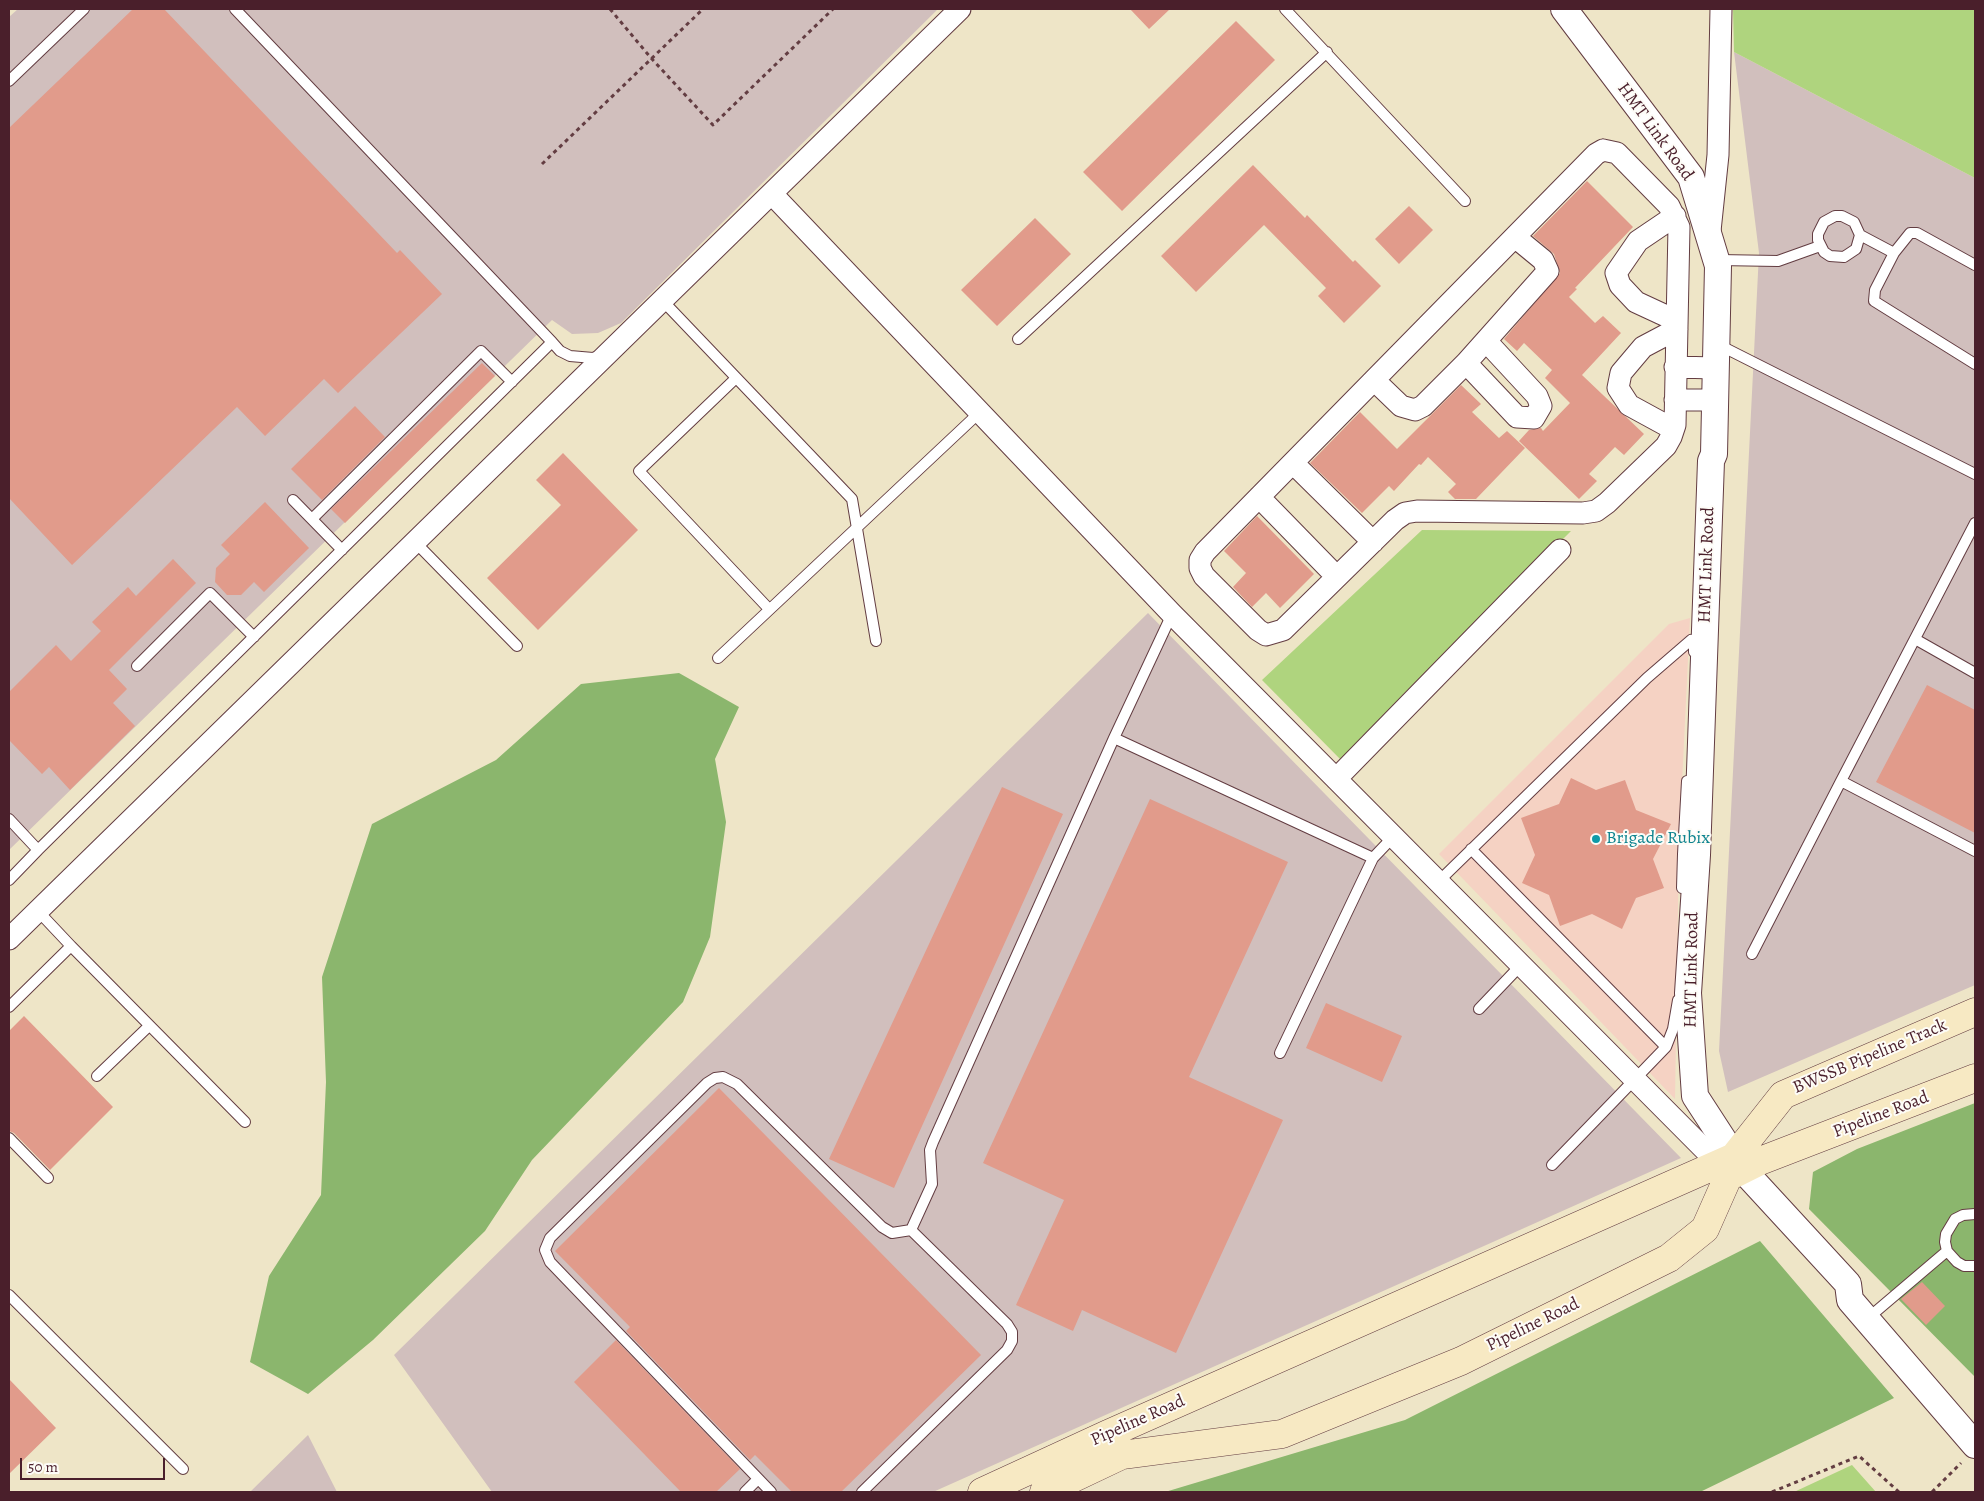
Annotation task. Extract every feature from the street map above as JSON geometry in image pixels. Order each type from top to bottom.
[{"type":"main road","name":"BWSSB Pipeline Track","points":[[1731,1167],[1782,1095],[1975,1012]]},
{"type":"main road","name":"Pipeline Road","points":[[982,1492],[1115,1430],[1731,1167],[1975,1078]]},
{"type":"main road","name":"Pipeline Road","points":[[1044,1492],[1122,1455],[1282,1434],[1461,1361],[1669,1258],[1705,1229],[1731,1167]]},
{"type":"street","points":[[9,939],[960,9]]},
{"type":"street","name":"HMT Link Road","points":[[1564,9],[1691,177],[1718,266],[1714,454],[1711,462],[1690,854],[1688,993],[1695,1096],[1731,1167],[1838,1293],[1850,1300],[1969,1453]]},
{"type":"street","points":[[1713,248],[1718,155],[1720,9]]},
{"type":"street","points":[[1603,150],[1617,152],[1669,206],[1675,216],[1680,237],[1674,429],[1666,446],[1607,503],[1596,511],[1584,513],[1417,511],[1405,513],[1395,520],[1283,630],[1266,635],[1258,630],[1211,583],[1200,568],[1200,560],[1205,552],[1596,154],[1603,150]]},
{"type":"street","points":[[772,194],[1172,614],[1634,1078],[1731,1167]]},
{"type":"street","points":[[1675,216],[1638,241],[1616,273],[1620,285],[1636,302],[1677,325]]},
{"type":"street","points":[[1374,380],[1402,406],[1415,410],[1423,406],[1487,342],[1548,271],[1542,260],[1515,237]]},
{"type":"street","points":[[1674,429],[1629,405],[1618,388],[1621,373],[1643,348],[1677,325]]},
{"type":"street","points":[[1466,363],[1517,417],[1534,418],[1541,406],[1537,396],[1487,342]]},
{"type":"street","points":[[1675,367],[1715,356]]},
{"type":"street","points":[[1675,400],[1714,400]]},
{"type":"street","points":[[1293,463],[1373,542]]},
{"type":"street","points":[[1259,498],[1338,577]]},
{"type":"street","points":[[1336,778],[1560,550]]},
{"type":"lane","points":[[9,81],[84,9]]},
{"type":"lane","points":[[235,9],[560,351],[582,358],[593,358],[610,351]]},
{"type":"lane","points":[[1286,9],[1465,201]]},
{"type":"lane","points":[[1018,338],[1327,52]]},
{"type":"lane","points":[[1860,235],[1856,249],[1844,257],[1830,256],[1820,246],[1818,240],[1820,227],[1824,222],[1835,216],[1849,218],[1854,222],[1860,235],[1894,253]]},
{"type":"lane","points":[[1975,265],[1917,233],[1910,233],[1894,253],[1875,290],[1874,301],[1975,364]]},
{"type":"lane","points":[[1713,248],[1778,261],[1820,246]]},
{"type":"lane","points":[[662,300],[735,379],[852,499],[876,641]]},
{"type":"lane","points":[[9,880],[552,342]]},
{"type":"lane","points":[[312,519],[480,351],[512,382]]},
{"type":"lane","points":[[1715,356],[1975,474]]},
{"type":"lane","points":[[735,379],[639,471],[769,610]]},
{"type":"lane","points":[[718,658],[980,412]]},
{"type":"lane","points":[[293,500],[342,550]]},
{"type":"lane","points":[[1752,954],[1975,523]]},
{"type":"lane","points":[[415,542],[517,646]]},
{"type":"lane","points":[[137,666],[210,592],[254,637]]},
{"type":"lane","points":[[911,1230],[932,1184],[930,1150],[933,1142],[1114,738],[1172,614]]},
{"type":"lane","points":[[1915,639],[1975,673]]},
{"type":"lane","points":[[1438,882],[1647,678],[1691,640],[1694,642],[1692,680]]},
{"type":"lane","points":[[1114,738],[1372,858]]},
{"type":"lane","points":[[1688,767],[1692,796]]},
{"type":"lane","points":[[1840,781],[1975,851]]},
{"type":"lane","points":[[9,819],[38,850]]},
{"type":"lane","points":[[1280,1053],[1372,858],[1394,837]]},
{"type":"lane","points":[[1471,849],[1666,1047]]},
{"type":"lane","points":[[1682,902],[1690,854]]},
{"type":"lane","points":[[38,911],[245,1122]]},
{"type":"lane","points":[[1552,1165],[1666,1047],[1673,1029],[1680,989],[1681,931]]},
{"type":"lane","points":[[9,1007],[71,946]]},
{"type":"lane","points":[[1479,1009],[1521,965]]},
{"type":"lane","points":[[97,1076],[149,1026]]},
{"type":"lane","points":[[771,1492],[550,1262],[545,1250],[546,1244],[707,1083],[715,1078],[723,1078],[737,1084],[882,1227],[892,1232],[911,1230]]},
{"type":"lane","points":[[9,1138],[48,1178]]},
{"type":"lane","points":[[1975,1214],[1963,1215],[1950,1226],[1946,1234],[1947,1250],[1957,1262],[1964,1266],[1975,1266]]},
{"type":"lane","points":[[862,1492],[1007,1350],[1012,1341],[1012,1332],[1007,1324],[911,1230]]},
{"type":"lane","points":[[1866,1320],[1947,1250]]},
{"type":"lane","points":[[9,1295],[183,1469]]},
{"type":"lane","points":[[745,1492],[758,1479]]},
{"type":"path","points":[[610,9],[651,58],[713,125],[834,9]]},
{"type":"path","points":[[542,164],[703,9]]},
{"type":"path","points":[[1932,1492],[1969,1453]]},
{"type":"path","points":[[1772,1492],[1859,1456],[1899,1492]]},
{"type":"shaded area","points":[[18,9],[938,9],[621,323],[598,333],[572,334],[552,320],[9,850],[9,17]]},
{"type":"shaded area","points":[[1734,52],[1975,178],[1975,985],[1728,1092],[1719,1051],[1759,253]]},
{"type":"shaded area","points":[[1148,613],[1681,1158],[933,1492],[492,1492],[394,1355]]},
{"type":"shaded area","points":[[1690,618],[1679,844],[1675,1099],[1439,854],[1669,624]]},
{"type":"shaded area","points":[[308,1435],[337,1492],[250,1492]]},
{"type":"green space","points":[[1733,9],[1975,9],[1975,178],[1734,52]]},
{"type":"green space","points":[[1422,530],[1571,531],[1342,761],[1262,680]]},
{"type":"green space","points":[[679,673],[739,707],[715,759],[726,822],[710,937],[683,1002],[532,1160],[485,1231],[373,1340],[308,1394],[250,1362],[269,1276],[321,1195],[326,1082],[322,977],[372,824],[496,760],[581,684]]},
{"type":"green space","points":[[1975,1103],[1975,1377],[1809,1209],[1813,1172],[1857,1149]]},
{"type":"green space","points":[[1760,1241],[1894,1398],[1700,1492],[1165,1492],[1405,1420]]},
{"type":"green space","points":[[1852,1465],[1876,1492],[1794,1492]]},
{"type":"building","points":[[133,9],[164,9],[397,253],[400,250],[442,294],[338,393],[324,379],[265,436],[237,407],[72,565],[9,498],[9,128]]},
{"type":"building","points":[[1130,9],[1170,9],[1149,29]]},
{"type":"building","points":[[1236,21],[1275,60],[1122,211],[1083,172]]},
{"type":"building","points":[[1253,165],[1305,218],[1307,215],[1353,262],[1355,260],[1381,286],[1344,323],[1318,296],[1326,288],[1264,225],[1196,292],[1161,256]]},
{"type":"building","points":[[1587,181],[1633,227],[1575,288],[1577,289],[1569,297],[1595,323],[1603,316],[1621,333],[1582,375],[1644,434],[1624,455],[1615,447],[1589,474],[1597,481],[1579,499],[1519,441],[1529,430],[1541,428],[1543,431],[1570,403],[1545,378],[1552,370],[1524,343],[1517,351],[1504,339],[1560,273],[1554,254],[1533,236]]},
{"type":"building","points":[[1409,206],[1433,230],[1399,264],[1375,239]]},
{"type":"building","points":[[1035,218],[1071,254],[997,326],[961,290]]},
{"type":"building","points":[[482,363],[495,376],[345,523],[331,509]]},
{"type":"building","points":[[1461,385],[1481,404],[1472,412],[1499,438],[1507,431],[1525,448],[1476,499],[1455,499],[1448,492],[1456,484],[1428,457],[1394,491],[1389,486],[1362,513],[1310,463],[1360,412],[1397,449]]},
{"type":"building","points":[[355,406],[385,437],[322,500],[291,469]]},
{"type":"building","points":[[563,453],[638,530],[538,630],[487,578],[561,505],[536,480]]},
{"type":"building","points":[[265,502],[309,548],[264,592],[254,582],[241,595],[227,595],[215,582],[216,568],[230,554],[221,545]]},
{"type":"building","points":[[1257,516],[1314,574],[1280,608],[1266,593],[1252,607],[1233,587],[1246,573],[1224,551]]},
{"type":"building","points":[[173,559],[196,583],[109,670],[127,689],[113,703],[135,726],[70,790],[49,767],[42,774],[9,740],[9,692],[56,645],[71,661],[101,631],[92,622],[128,587],[136,596]]},
{"type":"building","points":[[1927,685],[1975,710],[1975,833],[1876,782]]},
{"type":"building","name":"Brigade Rubix","points":[[1571,778],[1596,790],[1625,780],[1636,810],[1671,824],[1653,859],[1664,888],[1636,898],[1622,929],[1592,914],[1560,926],[1549,895],[1522,883],[1535,855],[1521,818],[1559,804]]},
{"type":"building","points":[[1002,787],[1063,814],[894,1188],[829,1159]]},
{"type":"building","points":[[1150,799],[1288,862],[1189,1077],[1283,1120],[1176,1353],[1082,1310],[1073,1331],[1016,1305],[1064,1200],[983,1163]]},
{"type":"building","points":[[1326,1003],[1402,1036],[1382,1082],[1306,1048]]},
{"type":"building","points":[[24,1016],[113,1107],[50,1170],[14,1133],[9,1131],[9,1031]]},
{"type":"building","points":[[719,1088],[981,1355],[841,1492],[792,1492],[755,1455],[750,1460],[626,1331],[630,1327],[555,1251]]},
{"type":"building","points":[[1922,1282],[1945,1306],[1926,1325],[1901,1299]]},
{"type":"building","points":[[616,1340],[740,1469],[716,1492],[681,1492],[574,1382]]},
{"type":"building","points":[[9,1379],[56,1428],[9,1474]]},
{"type":"place","name":"Brigade Rubix","points":[[1596,839]]}]
